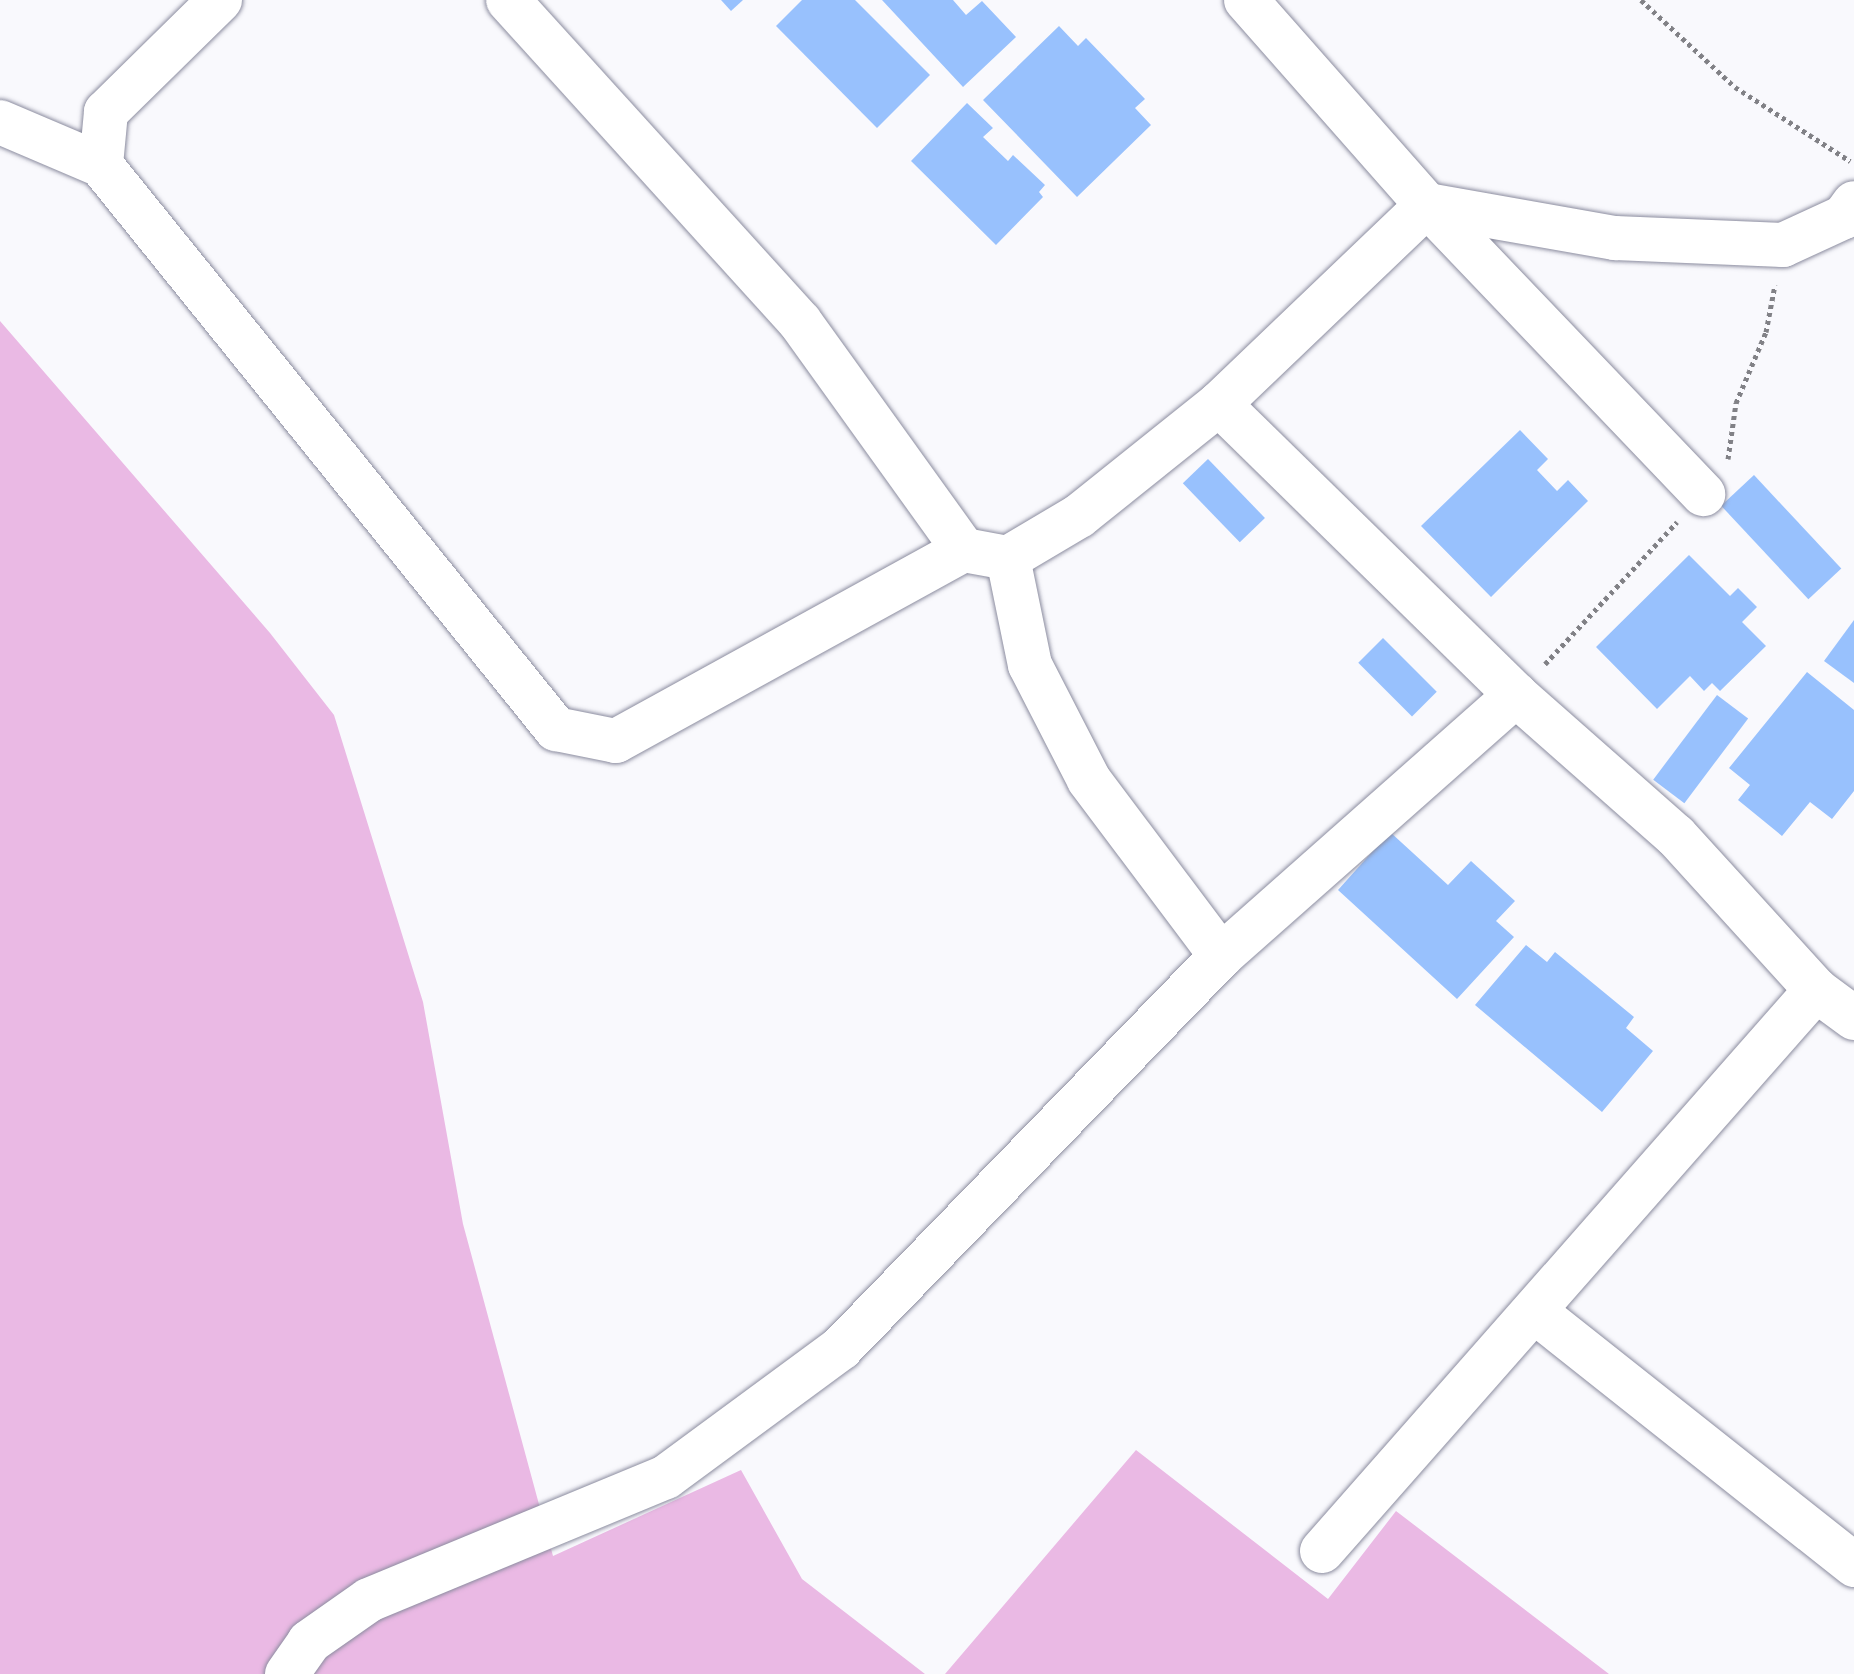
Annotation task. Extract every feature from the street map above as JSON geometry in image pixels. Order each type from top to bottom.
[{"type":"street","points":[[101,165],[106,112],[220,0]]},
{"type":"street","points":[[508,0],[800,322],[964,550]]},
{"type":"street","points":[[1246,0],[1427,205],[1703,494]]},
{"type":"street","points":[[0,122],[101,165],[556,729],[616,741],[964,550],[1008,558],[1079,516],[1219,404],[1427,205]]},
{"type":"street","points":[[1427,205],[1615,238],[1783,245],[1851,216]]},
{"type":"street","points":[[1219,404],[1516,695],[1676,836],[1816,990],[1854,1018]]},
{"type":"street","points":[[1008,558],[1030,665],[1089,780],[1221,956]]},
{"type":"street","points":[[287,1674],[309,1642],[369,1600],[666,1477],[841,1348],[1221,956],[1516,695]]},
{"type":"street","points":[[1322,1551],[1816,990]]},
{"type":"street","points":[[1534,1311],[1854,1565]]},
{"type":"path","points":[[1641,0],[1735,87],[1854,164]]},
{"type":"shaded area","points":[[0,321],[270,633],[334,715],[423,1002],[463,1224],[553,1556],[741,1470],[802,1579],[925,1674],[0,1674]]},
{"type":"shaded area","points":[[1136,1450],[1328,1599],[1396,1511],[1609,1674],[945,1674]]},
{"type":"building","points":[[721,0],[743,0],[731,11]]},
{"type":"building","points":[[802,0],[855,0],[930,75],[877,128],[776,26]]},
{"type":"building","points":[[882,0],[953,0],[966,15],[982,1],[1016,37],[963,87]]},
{"type":"building","points":[[1059,26],[1078,46],[1086,38],[1145,99],[1135,108],[1151,125],[1077,197],[983,100]]},
{"type":"building","points":[[967,103],[993,128],[983,137],[1008,161],[1013,155],[1045,185],[1039,192],[1043,197],[996,245],[911,161]]},
{"type":"building","points":[[1520,430],[1548,459],[1537,470],[1557,491],[1568,480],[1588,501],[1491,597],[1421,526]]},
{"type":"building","points":[[1208,459],[1265,518],[1240,542],[1183,483]]},
{"type":"building","points":[[1754,475],[1841,569],[1808,599],[1721,506]]},
{"type":"building","points":[[1689,555],[1730,596],[1738,588],[1757,607],[1742,622],[1766,646],[1720,691],[1712,683],[1704,691],[1690,676],[1657,709],[1596,647]]},
{"type":"building","points":[[1854,620],[1854,683],[1824,661]]},
{"type":"building","points":[[1383,638],[1437,692],[1412,716],[1358,663]]},
{"type":"building","points":[[1807,672],[1854,710],[1854,791],[1832,819],[1810,802],[1782,836],[1738,800],[1750,785],[1729,768]]},
{"type":"building","points":[[1717,695],[1748,718],[1684,803],[1653,780]]},
{"type":"building","points":[[1390,832],[1448,885],[1471,861],[1515,901],[1496,921],[1514,937],[1457,999],[1338,890]]},
{"type":"building","points":[[1526,945],[1547,962],[1555,952],[1634,1017],[1626,1028],[1653,1051],[1602,1112],[1475,1005]]}]
